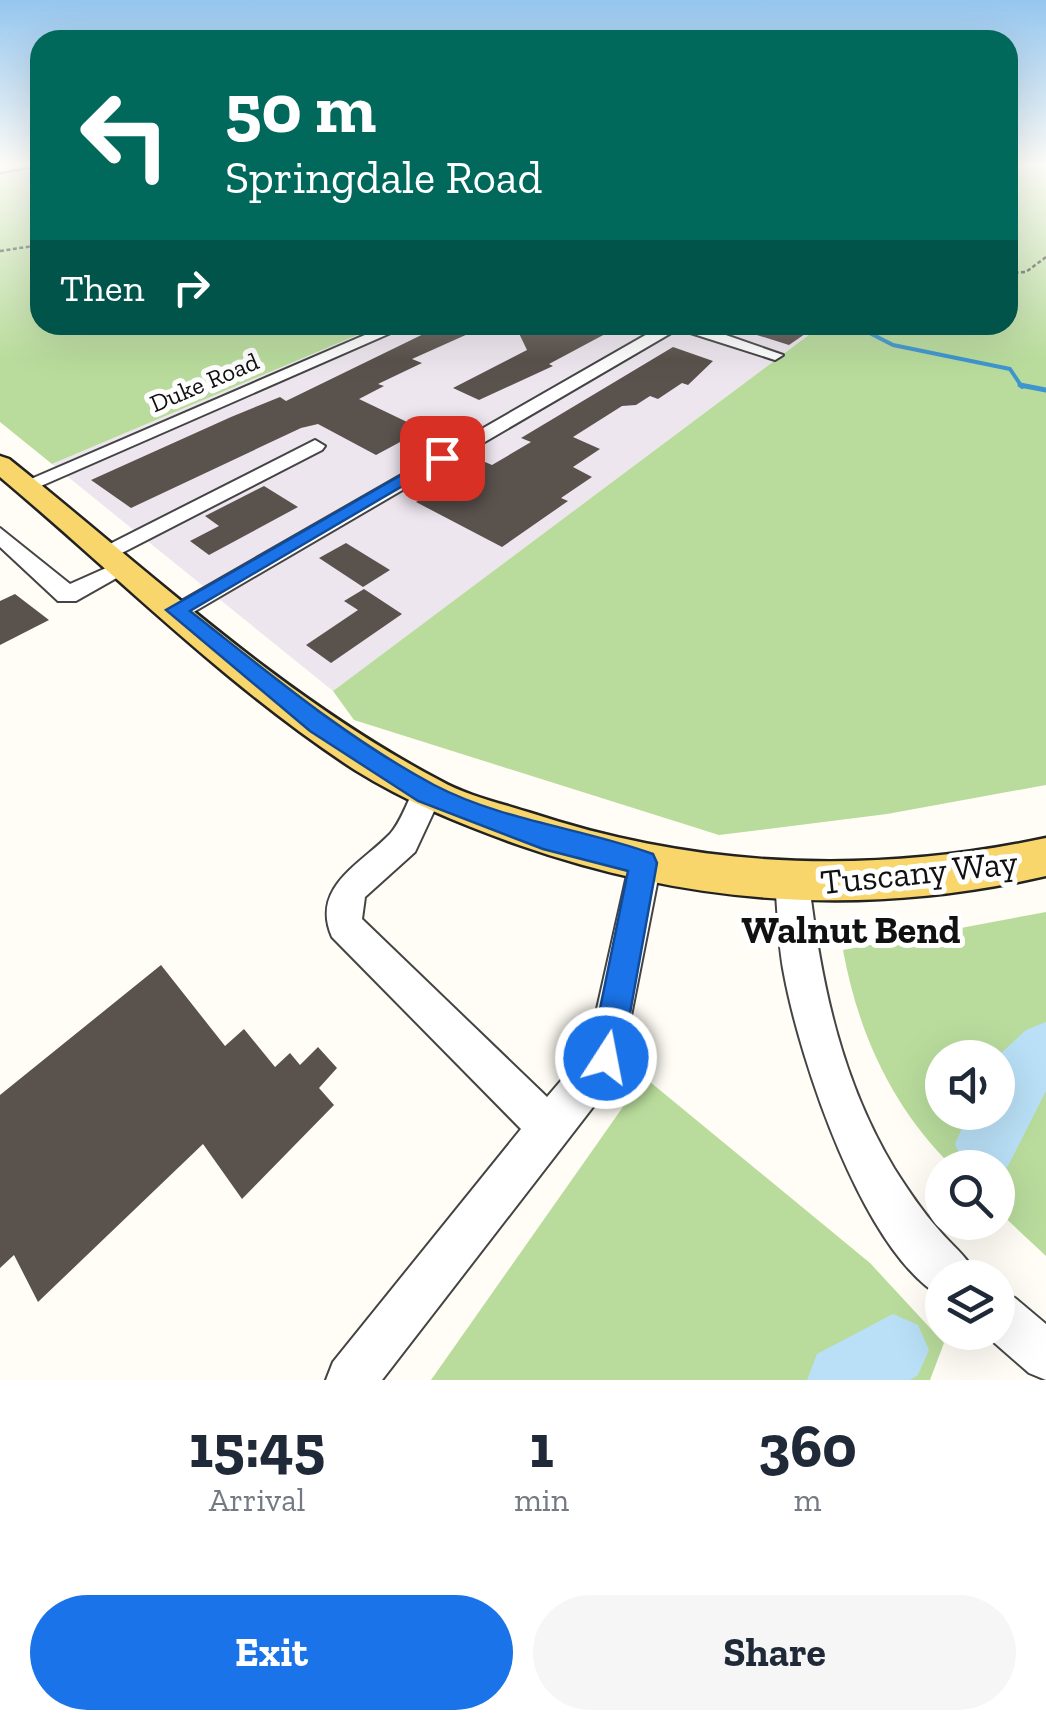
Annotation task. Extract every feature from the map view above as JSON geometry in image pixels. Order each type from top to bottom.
[{"type":"main road","name":"Tuscany Way","points":[[13,474],[318,724],[427,794],[543,837],[644,863],[792,883],[888,882],[1006,868],[1046,857]]},
{"type":"street","name":"Duke Road","points":[[13,474],[375,335]]},
{"type":"street","points":[[176,610],[660,335]]},
{"type":"street","points":[[711,335],[774,354]]},
{"type":"street","points":[[0,535],[67,596],[115,560],[315,446]]},
{"type":"street","points":[[427,794],[404,842],[349,890],[344,925],[549,1127]]},
{"type":"street","points":[[351,1380],[606,1058],[644,863]]},
{"type":"street","points":[[792,883],[803,981],[846,1114],[890,1204],[934,1260]]},
{"type":"street","points":[[1015,1330],[1046,1356]]},
{"type":"path","points":[[0,252],[30,247]]},
{"type":"path","points":[[1018,273],[1026,272],[1046,257]]},
{"type":"shaded area","points":[[357,335],[809,335],[333,691],[52,464]]},
{"type":"green space","points":[[0,230],[30,230],[30,335],[357,335],[52,464],[0,422]]},
{"type":"green space","points":[[1018,230],[1046,230],[1046,785],[887,814],[719,835],[354,720],[333,691],[809,335],[1018,335]]},
{"type":"green space","points":[[1046,912],[1046,1256],[1015,1227],[1015,1150],[937,1150],[913,1120],[881,1068],[843,950]]},
{"type":"green space","points":[[644,1077],[870,1263],[925,1322],[925,1350],[941,1350],[930,1380],[431,1380]]},
{"type":"building","points":[[421,335],[466,335],[412,359],[422,363],[378,384],[384,386],[359,399],[428,432],[376,455],[318,424],[301,428],[131,508],[91,480],[280,397],[286,401]]},
{"type":"building","points":[[520,335],[603,335],[549,364],[553,366],[479,400],[453,388],[527,350]]},
{"type":"building","points":[[757,335],[804,335],[789,345]]},
{"type":"building","points":[[673,347],[713,361],[688,385],[682,383],[658,399],[650,396],[636,405],[622,406],[573,437],[600,449],[573,467],[592,477],[561,498],[568,501],[502,547],[416,502],[476,466],[485,462],[492,465],[531,442],[521,438]]},
{"type":"building","points":[[264,486],[298,507],[209,555],[190,541],[219,526],[205,516]]},
{"type":"building","points":[[346,543],[390,570],[363,587],[319,558]]},
{"type":"building","points":[[364,589],[402,614],[331,663],[306,645],[358,610],[344,601]]},
{"type":"building","points":[[15,594],[49,620],[0,645],[0,601]]},
{"type":"building","points":[[161,965],[225,1046],[244,1029],[275,1067],[290,1053],[300,1065],[318,1047],[337,1068],[319,1088],[334,1105],[242,1199],[203,1144],[38,1302],[14,1255],[0,1268],[0,1095]]},
{"type":"waterway","points":[[874,335],[893,345],[1010,369],[1021,385]]},
{"type":"waterway","points":[[1021,385],[1046,390]]},
{"type":"waterway","points":[[986,1144],[1019,1077],[1046,1050]]},
{"type":"waterway","points":[[843,1380],[893,1350]]},
{"type":"district","name":"Walnut Bend","points":[[851,930]]},
{"type":"route","points":[[442,458],[176,610],[318,724],[427,794],[543,837],[644,863],[606,1058]]}]
